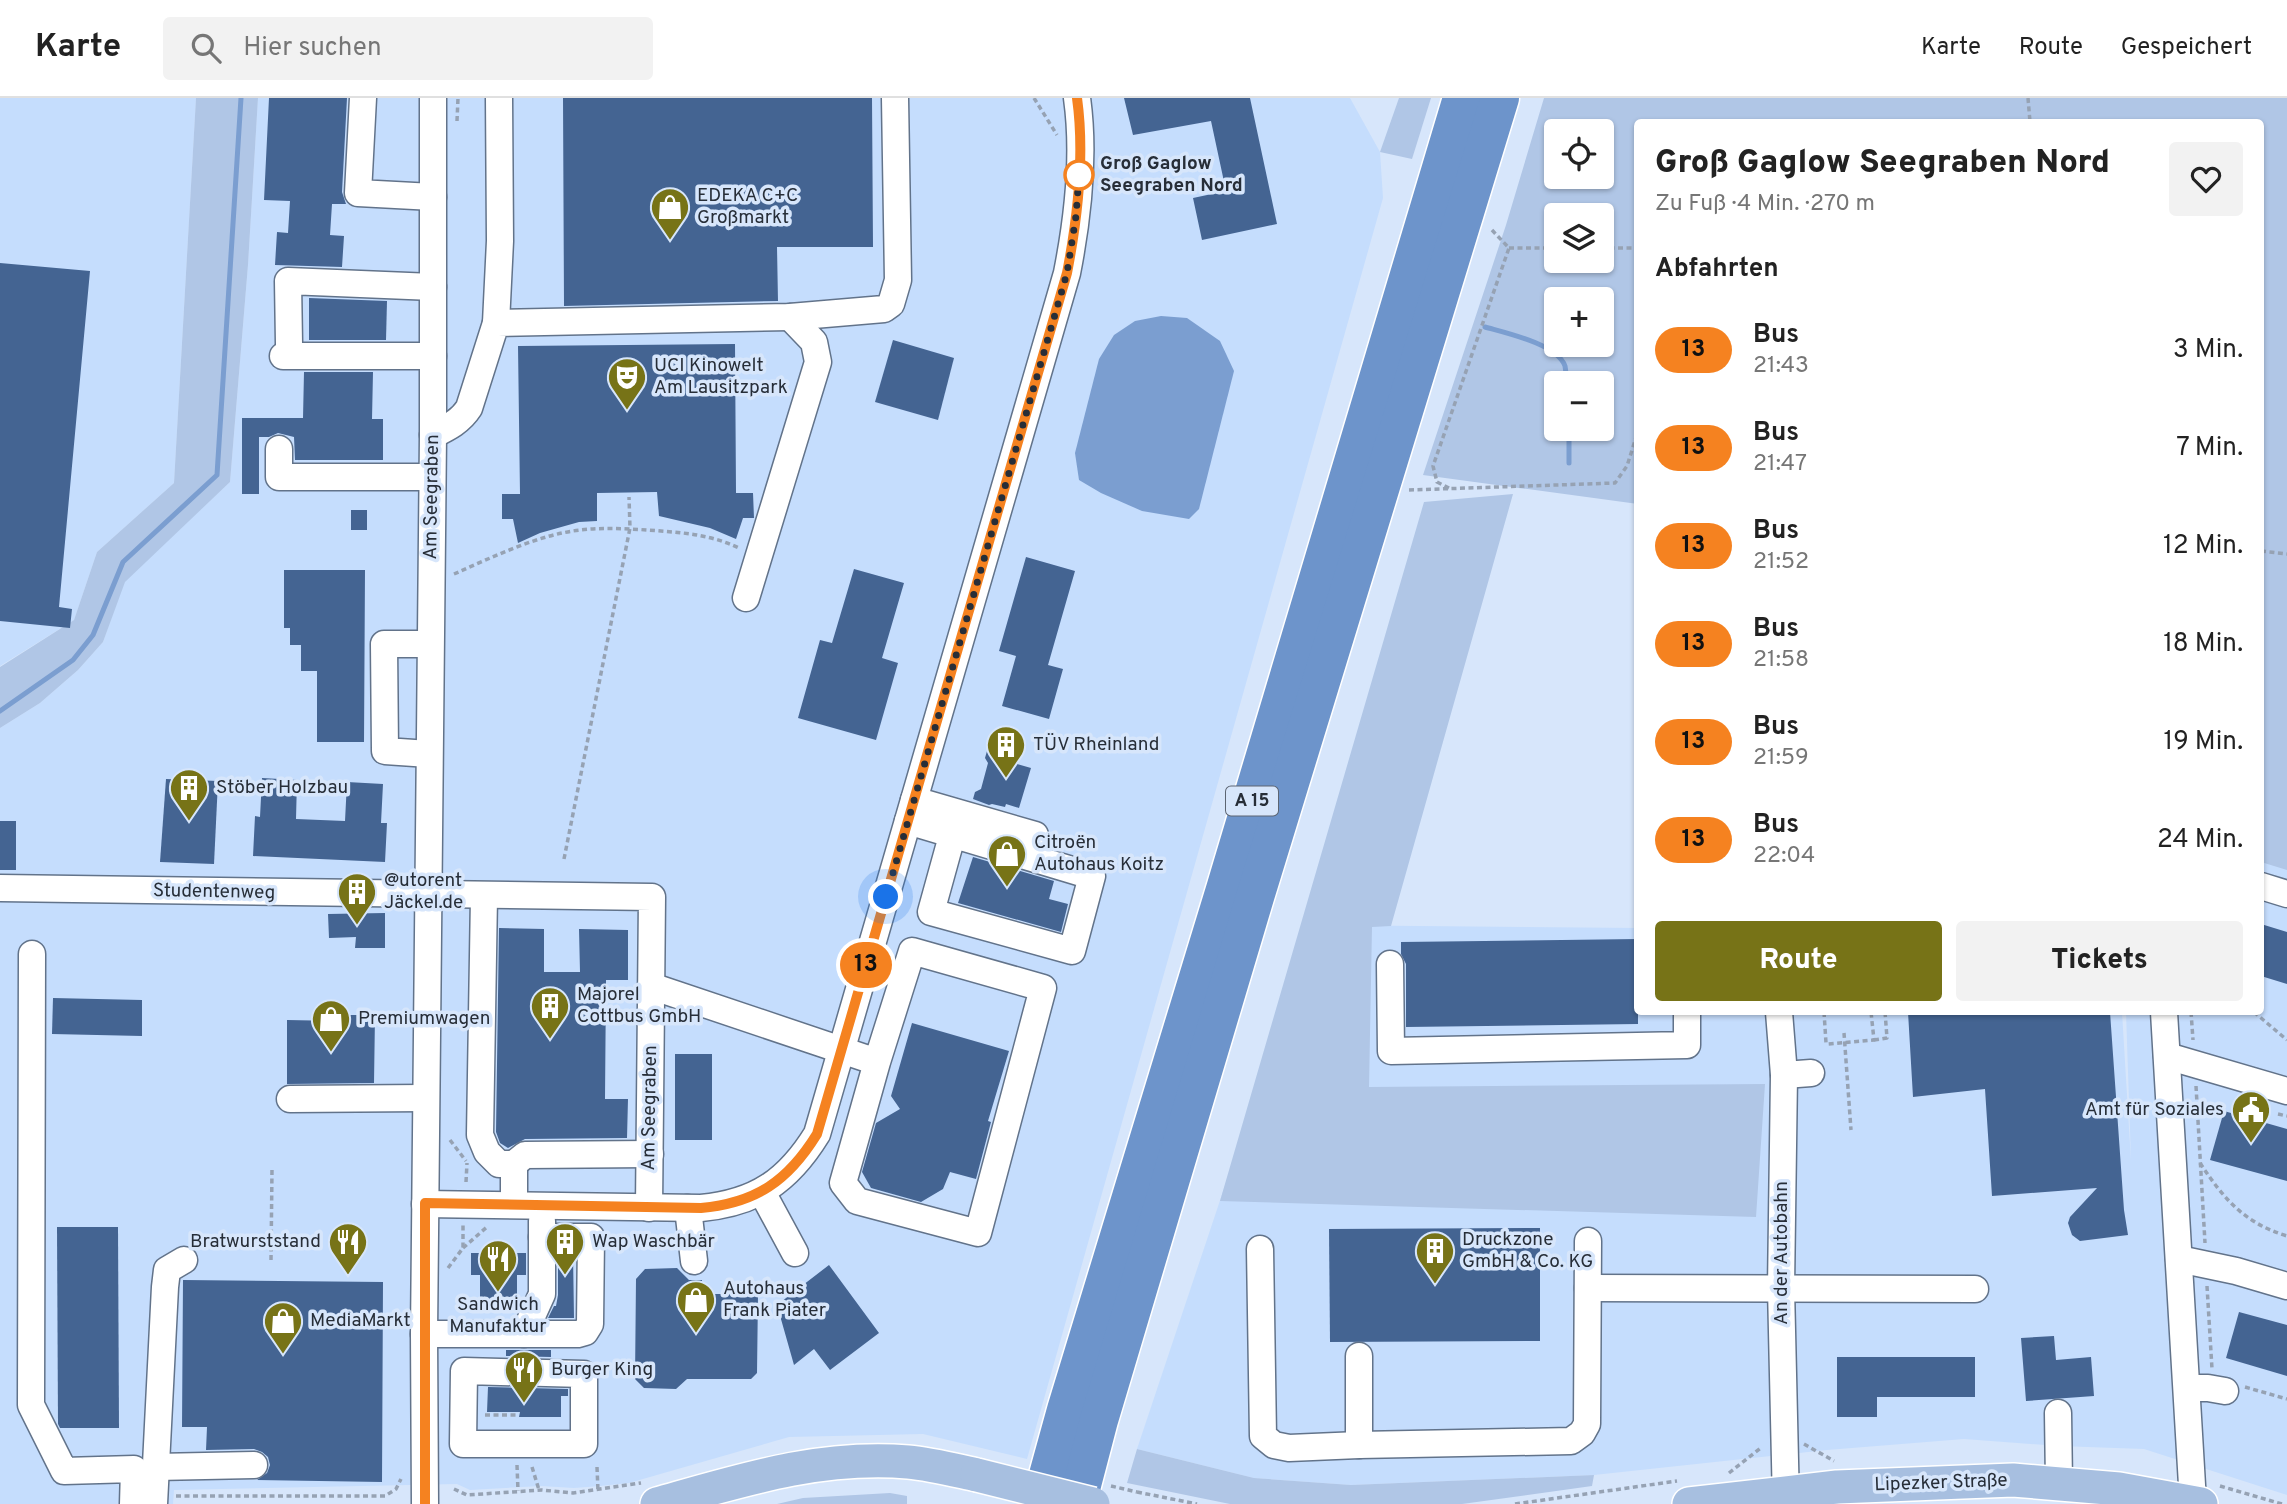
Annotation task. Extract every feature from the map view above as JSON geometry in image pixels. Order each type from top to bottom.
[{"type":"highway","name":"A 15","points":[[1040,1504],[1066,1410],[1462,98]]},
{"type":"highway","name":"A 15","points":[[1077,1504],[1099,1420],[1255,897],[1500,98]]},
{"type":"main road","points":[[657,1504],[766,1473],[823,1464],[909,1462],[976,1475],[1093,1504]]},
{"type":"main road","name":"Lipezker Straße","points":[[1689,1504],[1786,1499],[1837,1488],[2013,1480],[2119,1489],[2197,1503]]},
{"type":"street","points":[[363,98],[358,193],[433,197]]},
{"type":"street","name":"Am Seegraben","points":[[425,1504],[425,1098],[433,435],[433,98]]},
{"type":"street","points":[[433,435],[464,416],[469,408],[495,323],[499,241],[499,98]]},
{"type":"street","points":[[495,323],[790,317],[884,309],[891,304],[898,280],[895,98]]},
{"type":"street","points":[[425,1203],[649,1208],[733,1204],[762,1192],[783,1176],[806,1151],[817,1134],[1067,273],[1079,175],[1077,98]]},
{"type":"street","points":[[433,287],[289,281],[286,350],[433,356]]},
{"type":"street","points":[[746,598],[818,362],[814,342],[790,317]]},
{"type":"street","points":[[279,449],[279,477],[432,477]]},
{"type":"street","points":[[429,754],[384,751],[384,644],[430,644]]},
{"type":"street","points":[[911,810],[1035,835]]},
{"type":"street","points":[[911,810],[952,836],[1092,876],[1072,951],[932,912],[952,836]]},
{"type":"street","points":[[2264,887],[2287,894]]},
{"type":"street","name":"Studentenweg","points":[[0,888],[428,895]]},
{"type":"street","name":"Am Seegraben","points":[[428,895],[652,897],[649,1208]]},
{"type":"street","points":[[484,896],[480,1135],[487,1152],[499,1164],[514,1164],[525,1155],[650,1154]]},
{"type":"street","points":[[912,951],[1044,988],[978,1233],[857,1201],[843,1183],[877,1062],[912,951]]},
{"type":"street","points":[[32,954],[31,1405],[64,1471],[134,1469],[147,1501]]},
{"type":"street","points":[[1390,964],[1391,1051],[1687,1045],[1687,1015]]},
{"type":"street","points":[[651,986],[877,1062]]},
{"type":"street","name":"An der Autobahn","points":[[1779,1015],[1784,1075],[1781,1288],[1786,1499]]},
{"type":"street","name":"Lipezker Straße","points":[[2164,1015],[2187,1388],[2197,1503]]},
{"type":"street","points":[[2167,1056],[2287,1091]]},
{"type":"street","points":[[1784,1075],[1811,1073]]},
{"type":"street","points":[[290,1098],[425,1098]]},
{"type":"street","points":[[514,1164],[514,1204]]},
{"type":"street","points":[[762,1192],[795,1253]]},
{"type":"street","points":[[524,1334],[542,1294],[542,1205]]},
{"type":"street","points":[[688,1208],[694,1261]]},
{"type":"street","points":[[424,1334],[585,1332],[590,1324],[591,1237],[542,1237]]},
{"type":"street","points":[[1260,1249],[1263,1436],[1274,1446],[1289,1448],[1571,1441],[1582,1433],[1587,1423],[1588,1241]]},
{"type":"street","points":[[2179,1259],[2236,1271],[2287,1286]]},
{"type":"street","points":[[147,1501],[156,1467],[164,1287],[167,1270],[184,1260]]},
{"type":"street","points":[[1588,1287],[1975,1289]]},
{"type":"street","points":[[1359,1356],[1359,1445]]},
{"type":"street","points":[[424,1371],[464,1371],[584,1374],[584,1444],[463,1444],[464,1371]]},
{"type":"street","points":[[2187,1388],[2208,1388],[2225,1384]]},
{"type":"street","points":[[2058,1413],[2059,1484]]},
{"type":"street","points":[[156,1467],[254,1465]]},
{"type":"path","points":[[457,125],[458,98]]},
{"type":"path","points":[[1034,98],[1059,138]]},
{"type":"path","points":[[2028,98],[2030,119]]},
{"type":"path","points":[[1490,227],[1509,248],[1544,248]]},
{"type":"path","points":[[1449,488],[1437,482],[1433,466],[1509,248]]},
{"type":"path","points":[[1614,248],[1634,248]]},
{"type":"path","points":[[1407,490],[1615,482],[1627,466],[1634,444]]},
{"type":"path","points":[[564,859],[630,528],[629,497]]},
{"type":"path","points":[[453,585],[453,574],[538,541],[578,530],[630,528],[688,533],[723,540],[758,558]]},
{"type":"path","points":[[2264,551],[2287,554]]},
{"type":"path","points":[[1824,1015],[1826,1043],[1887,1038],[1885,1015]]},
{"type":"path","points":[[1871,1015],[1874,1040]]},
{"type":"path","points":[[2191,1015],[2206,1265],[2225,1384],[2287,1399]]},
{"type":"path","points":[[2258,1015],[2287,1040]]},
{"type":"path","points":[[1844,1033],[1851,1130]]},
{"type":"path","points":[[450,1131],[450,1142],[478,1172]]},
{"type":"path","points":[[2199,1161],[2236,1210],[2262,1227],[2287,1236]]},
{"type":"path","points":[[463,1248],[467,1163]]},
{"type":"path","points":[[271,1260],[272,1169]]},
{"type":"path","points":[[447,1281],[448,1268],[463,1248],[490,1224]]},
{"type":"path","points":[[517,1465],[517,1492]]},
{"type":"path","points":[[532,1465],[539,1490]]},
{"type":"path","points":[[597,1467],[597,1491]]},
{"type":"path","points":[[147,1501],[385,1496],[396,1489]]},
{"type":"path","points":[[1136,1492],[1196,1504]]},
{"type":"shaded area","points":[[0,98],[196,98],[174,483],[97,552],[74,620],[0,666]]},
{"type":"shaded area","points":[[196,98],[258,98],[248,265],[230,482],[125,582],[103,642],[78,670],[40,703],[0,728],[0,667],[74,620],[97,552],[174,483]]},
{"type":"shaded area","points":[[258,98],[1350,98],[1380,152],[1383,198],[1027,1459],[923,1434],[789,1437],[629,1483],[600,1486],[470,1490],[457,1484],[174,1490],[173,1504],[0,1504],[0,728],[40,703],[78,670],[103,642],[124,582],[230,482],[248,265]]},
{"type":"shaded area","points":[[1399,98],[1431,98],[1412,159],[1380,152]]},
{"type":"shaded area","points":[[1544,98],[2287,98],[2287,870],[2264,863],[2264,119],[1634,119],[1634,503],[1423,475],[1506,225]]},
{"type":"shaded area","points":[[1161,316],[1187,318],[1220,341],[1234,371],[1199,509],[1189,519],[1142,511],[1101,493],[1079,480],[1075,453],[1099,359],[1114,335],[1135,321]]},
{"type":"shaded area","points":[[1513,494],[1391,926],[1372,927],[1369,1087],[1765,1084],[1756,1217],[1220,1201],[1424,502]]},
{"type":"shaded area","points":[[2264,862],[2287,868],[2287,1495],[2144,1449],[1964,1439],[1827,1450],[1594,1475],[1351,1485],[1254,1478],[1137,1449],[1312,925],[1634,928],[1634,1015],[2122,1015],[2131,1161],[2126,1015],[2264,1015]]},
{"type":"shaded area","points":[[1137,1449],[1254,1478],[1351,1485],[1594,1475],[1592,1486],[1462,1504],[1230,1504],[1127,1483]]},
{"type":"shaded area","points":[[890,1493],[907,1496],[907,1504],[777,1504],[803,1498]]},
{"type":"building","points":[[269,98],[347,98],[342,192],[346,204],[332,204],[330,235],[344,236],[342,267],[275,265],[277,232],[288,233],[290,201],[264,200]]},
{"type":"building","name":"EDEKA C+C Großmarkt","points":[[563,98],[872,98],[873,247],[777,247],[778,301],[564,306]]},
{"type":"building","points":[[1124,98],[1250,98],[1277,224],[1202,240],[1193,198],[1226,191],[1211,121],[1133,135]]},
{"type":"building","points":[[0,263],[90,271],[59,607],[72,609],[70,628],[0,621]]},
{"type":"building","points":[[309,298],[387,301],[386,340],[309,340]]},
{"type":"building","points":[[893,340],[954,358],[938,420],[875,402]]},
{"type":"building","name":"UCI Kinowelt Am Lausitzpark","points":[[735,344],[736,493],[753,493],[754,518],[743,518],[736,539],[710,528],[659,516],[657,492],[597,493],[597,521],[579,522],[540,533],[518,543],[513,519],[502,519],[502,494],[520,494],[518,346]]},
{"type":"building","points":[[304,372],[373,372],[372,419],[383,419],[383,460],[295,460],[294,437],[278,433],[259,437],[259,494],[242,494],[242,418],[303,418]]},
{"type":"building","points":[[351,510],[367,510],[367,530],[351,530]]},
{"type":"building","points":[[1026,557],[1075,571],[1048,665],[1063,669],[1049,719],[1002,706],[1016,656],[999,651]]},
{"type":"building","points":[[854,569],[904,583],[882,658],[898,663],[876,740],[798,718],[820,640],[832,643]]},
{"type":"building","points":[[284,570],[365,570],[364,742],[317,742],[317,671],[301,671],[301,645],[290,645],[290,628],[284,628]]},
{"type":"building","name":"TÜV Rheinland","points":[[993,747],[1001,749],[1005,757],[1018,760],[1017,764],[1031,768],[1019,808],[1006,804],[1005,807],[989,805],[973,799],[975,792],[981,789],[988,763],[985,758],[987,751]]},
{"type":"building","points":[[262,778],[297,780],[296,819],[345,821],[347,782],[383,784],[381,823],[387,823],[385,862],[253,856],[255,816],[260,817]]},
{"type":"building","name":"Stöber Holzbau","points":[[166,779],[218,781],[214,864],[160,862]]},
{"type":"building","points":[[0,821],[16,821],[16,870],[0,870]]},
{"type":"building","name":"Citroën Autohaus Koitz","points":[[973,857],[1054,881],[1049,899],[1068,904],[1061,932],[958,903]]},
{"type":"building","name":"@utorent Jäckel.de","points":[[385,913],[385,948],[355,948],[356,937],[329,938],[328,914]]},
{"type":"building","points":[[2264,925],[2287,932],[2287,984],[2264,977]]},
{"type":"building","name":"Majorel Cottbus GmbH","points":[[499,928],[544,929],[544,972],[580,972],[579,929],[628,930],[628,980],[606,980],[605,1099],[628,1099],[627,1138],[525,1139],[508,1148],[500,1143],[496,1132]]},
{"type":"building","points":[[1634,939],[1634,1015],[1638,1015],[1638,1024],[1406,1027],[1406,964],[1401,954],[1401,942]]},
{"type":"building","points":[[53,998],[142,1000],[142,1036],[52,1034]]},
{"type":"building","name":"Premiumwagen","points":[[339,1015],[375,1015],[374,1083],[287,1084],[287,1020],[339,1021]]},
{"type":"building","points":[[1908,1015],[2110,1015],[2128,1235],[2080,1241],[2072,1235],[2068,1223],[2070,1217],[2097,1188],[1992,1196],[1985,1089],[1913,1097]]},
{"type":"building","points":[[912,1023],[1009,1051],[988,1121],[991,1122],[976,1179],[950,1172],[943,1189],[921,1202],[871,1188],[862,1172],[876,1123],[900,1109],[891,1096]]},
{"type":"building","points":[[675,1054],[712,1054],[712,1140],[675,1140]]},
{"type":"building","name":"Amt für Soziales","points":[[2224,1111],[2287,1129],[2287,1181],[2210,1160]]},
{"type":"building","points":[[57,1227],[118,1227],[119,1428],[60,1428],[58,1424]]},
{"type":"building","name":"Druckzone GmbH & Co. KG","points":[[1540,1228],[1540,1341],[1330,1342],[1329,1229]]},
{"type":"building","name":"Sandwich Manufaktur","points":[[471,1253],[526,1253],[526,1275],[517,1275],[517,1312],[480,1311],[480,1275],[471,1275]]},
{"type":"building","name":"Wap Waschbär","points":[[558,1253],[573,1253],[574,1318],[548,1318],[556,1306],[558,1295]]},
{"type":"building","points":[[829,1265],[879,1333],[830,1370],[814,1349],[794,1365],[777,1305]]},
{"type":"building","name":"Autohaus Frank Piater","points":[[677,1268],[689,1280],[702,1280],[702,1294],[758,1294],[757,1373],[751,1379],[687,1379],[676,1389],[644,1388],[635,1379],[636,1279],[645,1269]]},
{"type":"building","name":"MediaMarkt","points":[[183,1280],[383,1282],[382,1482],[257,1480],[267,1473],[270,1465],[268,1457],[262,1452],[254,1449],[206,1450],[207,1427],[182,1427]]},
{"type":"building","points":[[2239,1312],[2287,1325],[2287,1376],[2226,1358]]},
{"type":"building","points":[[2054,1336],[2056,1360],[2091,1357],[2094,1396],[2026,1401],[2021,1338]]},
{"type":"building","points":[[506,1350],[551,1350],[551,1357],[506,1356]]},
{"type":"building","points":[[1837,1357],[1975,1357],[1975,1397],[1877,1397],[1877,1417],[1837,1417]]},
{"type":"building","name":"Burger King","points":[[488,1387],[568,1389],[568,1396],[561,1396],[561,1417],[519,1417],[520,1412],[487,1412]]},
{"type":"waterway","points":[[0,711],[73,660],[93,635],[123,562],[217,475],[241,98]]},
{"type":"waterway","points":[[1485,327],[1517,336],[1552,351],[1560,358],[1566,371]]},
{"type":"waterway","points":[[1569,441],[1569,463]]},
{"type":"bus line","name":"13","points":[[425,1504],[425,1203],[701,1208],[733,1204],[762,1192],[783,1176],[806,1151],[817,1134],[1067,273],[1072,251],[1079,175],[1077,98]]},
{"type":"place","name":"Groß Gaglow Seegraben Nord","points":[[1079,175]]},
{"type":"place","name":"EDEKA C+C Großmarkt","points":[[670,241]]},
{"type":"place","name":"UCI Kinowelt Am Lausitzpark","points":[[627,411]]},
{"type":"place","name":"TÜV Rheinland","points":[[1006,779]]},
{"type":"place","name":"Stöber Holzbau","points":[[189,822]]},
{"type":"place","name":"Citroën Autohaus Koitz","points":[[1007,888]]},
{"type":"place","name":"@utorent Jäckel.de","points":[[357,926]]},
{"type":"place","name":"Majorel Cottbus GmbH","points":[[550,1040]]},
{"type":"place","name":"Premiumwagen","points":[[331,1053]]},
{"type":"place","name":"Amt für Soziales","points":[[2251,1144]]},
{"type":"place","name":"Bratwurststand","points":[[348,1276]]},
{"type":"place","name":"Wap Waschbär","points":[[565,1276]]},
{"type":"place","name":"Druckzone GmbH & Co. KG","points":[[1435,1285]]},
{"type":"place","name":"Sandwich Manufaktur","points":[[498,1293]]},
{"type":"place","name":"Autohaus Frank Piater","points":[[696,1334]]},
{"type":"place","name":"MediaMarkt","points":[[283,1355]]},
{"type":"place","name":"Burger King","points":[[524,1404]]},
{"type":"route","points":[[886,897],[1067,273],[1072,251],[1079,175]]}]
